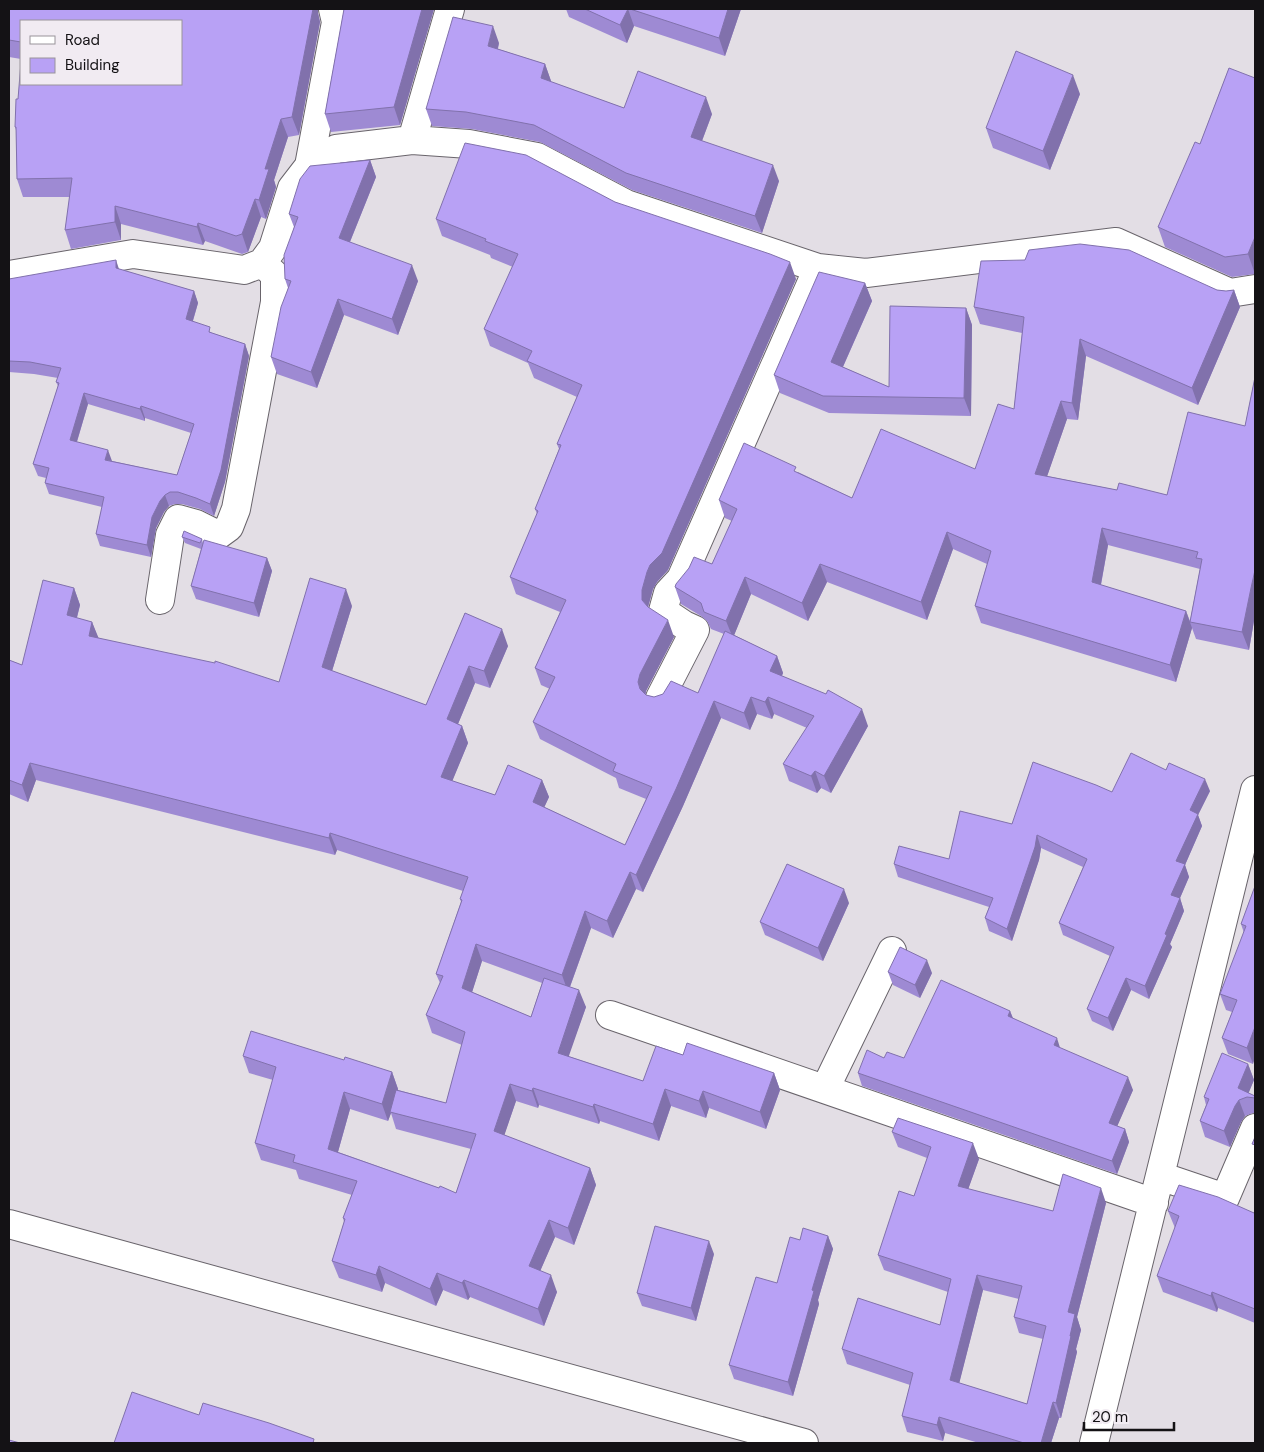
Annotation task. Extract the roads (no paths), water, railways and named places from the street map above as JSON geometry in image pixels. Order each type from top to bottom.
[{"type":"street","points":[[309,166],[336,22],[333,9]]},
{"type":"street","points":[[412,140],[450,9]]},
{"type":"street","points":[[9,276],[133,254],[244,270],[262,263],[273,248],[292,188],[309,166],[336,149],[412,140],[469,144],[537,157],[626,204],[818,268],[866,273],[1116,242],[1230,293],[1255,289]]},
{"type":"street","points":[[160,600],[170,535],[178,519],[196,524],[218,535],[229,527],[236,509],[275,302],[275,275],[262,263]]},
{"type":"street","points":[[660,698],[694,630],[663,611],[668,593],[681,579],[818,268]]},
{"type":"street","points":[[1094,1443],[1255,790]]},
{"type":"street","points":[[825,1089],[892,951]]},
{"type":"street","points":[[610,1015],[1154,1203]]},
{"type":"street","points":[[1160,1176],[1225,1198],[1255,1128]]},
{"type":"street","points":[[9,1224],[804,1443]]}]
